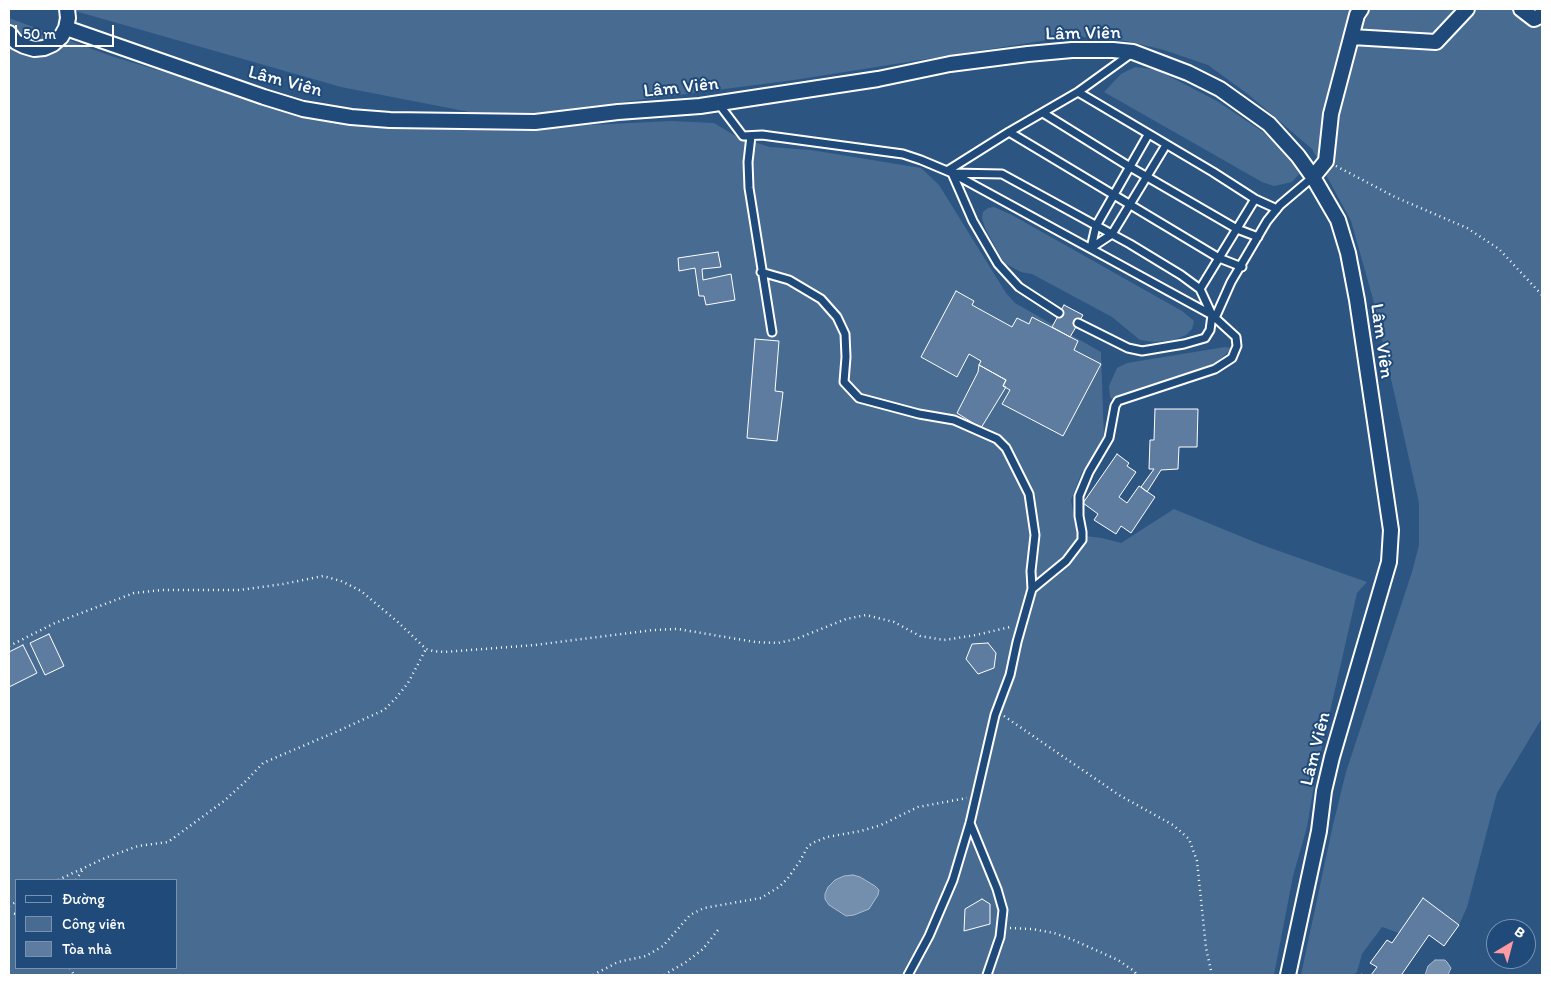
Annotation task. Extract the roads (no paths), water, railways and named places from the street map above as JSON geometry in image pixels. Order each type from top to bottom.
[{"type":"street","points":[[9,33],[16,42],[24,46],[34,49],[44,48],[53,44],[61,37],[66,28],[67,9]]},
{"type":"street","points":[[1313,177],[1326,161],[1331,114],[1357,16],[1361,9]]},
{"type":"street","points":[[1352,37],[1436,42],[1467,9]]},
{"type":"street","points":[[1521,9],[1534,19],[1542,15]]},
{"type":"street","name":"Lâm Viên","points":[[66,28],[264,97],[303,109],[351,117],[390,120],[535,122],[718,103],[878,79],[950,64],[1072,50],[1133,52],[1188,73],[1220,89],[1269,124],[1298,156],[1313,177],[1338,220],[1348,253],[1360,318],[1391,530],[1389,562],[1330,765],[1324,791],[1319,831],[1288,975]]},
{"type":"lane","points":[[950,172],[1009,132],[1078,92],[1133,52]]},
{"type":"lane","points":[[1078,92],[1256,199],[1277,209]]},
{"type":"lane","points":[[718,103],[743,136],[762,135],[903,154],[950,172],[1214,316],[1236,337],[1237,346],[1232,358],[1215,369],[1118,401],[1115,406],[1109,438],[1089,472],[1079,496],[1082,540],[1066,561],[1032,589]]},
{"type":"lane","points":[[1043,113],[1147,177],[1237,229],[1258,237]]},
{"type":"lane","points":[[1009,132],[1219,258],[1242,267]]},
{"type":"lane","points":[[1091,248],[1096,226],[1148,135]]},
{"type":"lane","points":[[751,136],[748,162],[749,188],[772,332]]},
{"type":"lane","points":[[1091,248],[1112,234],[1166,145]]},
{"type":"lane","points":[[950,172],[1002,174],[1112,234],[1181,275],[1200,289],[1214,316]]},
{"type":"lane","points":[[950,172],[973,221],[998,264],[1019,287],[1059,313]]},
{"type":"lane","points":[[1078,323],[1128,348],[1142,351],[1184,344],[1205,338],[1231,282],[1242,267],[1267,220],[1313,177]]},
{"type":"lane","points":[[1200,289],[1256,199]]},
{"type":"lane","points":[[762,272],[789,280],[821,299],[837,317],[845,334],[844,382],[859,398],[919,414],[954,420],[997,439],[1006,448],[1029,494],[1034,535],[1031,571],[1032,589],[1010,675],[997,711],[975,795],[970,823],[950,888],[929,936],[908,975]]},
{"type":"lane","points":[[970,823],[998,889],[1003,910],[1000,937],[987,975]]}]
